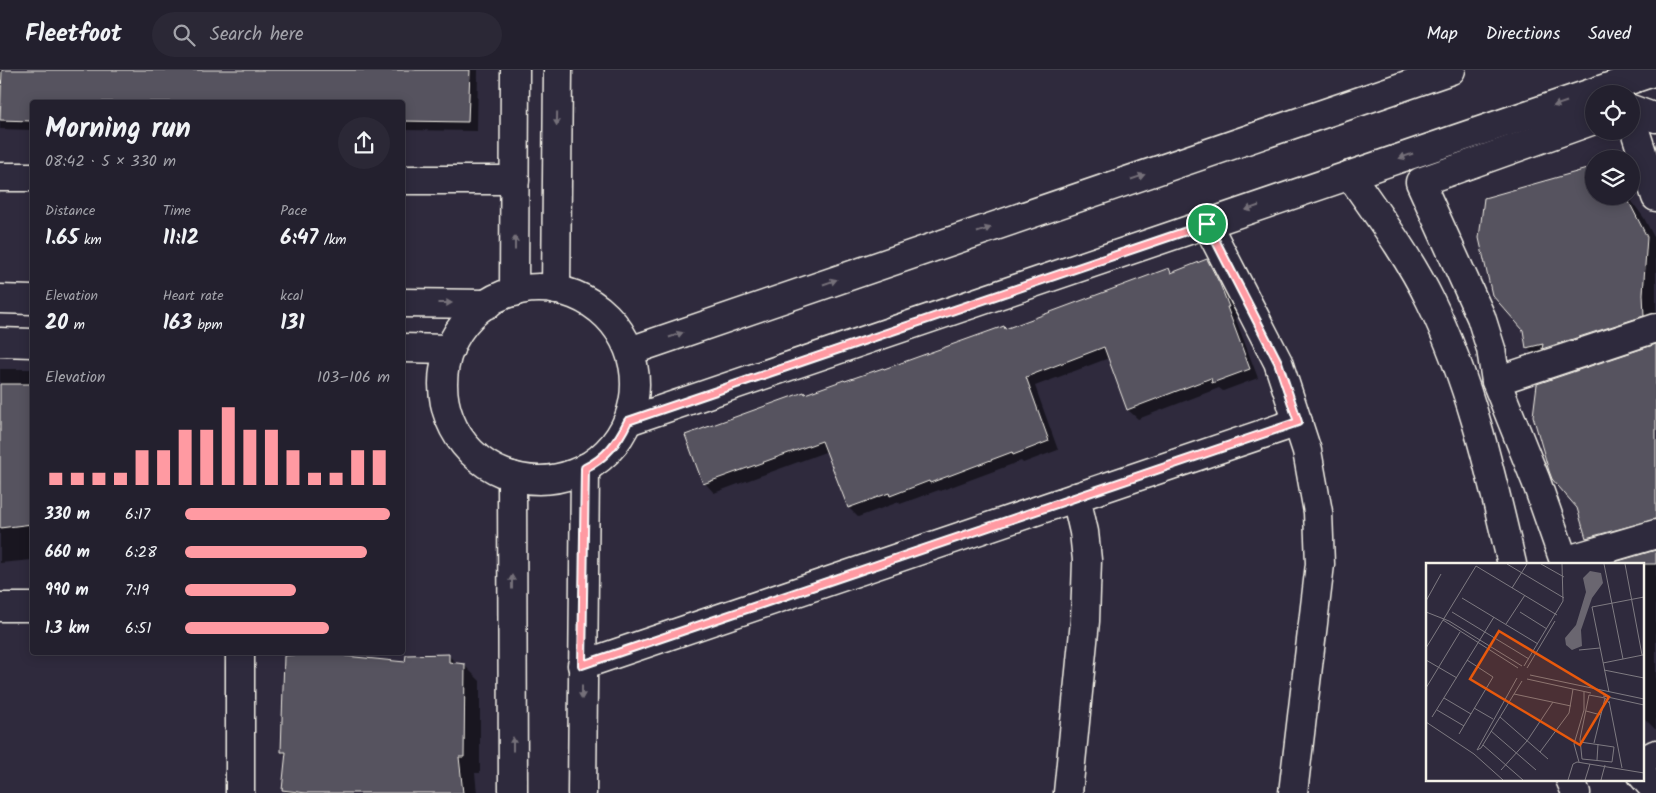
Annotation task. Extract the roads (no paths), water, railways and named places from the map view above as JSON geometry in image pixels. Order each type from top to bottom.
[{"type":"street","points":[[514,292],[515,70]]},
{"type":"street","points":[[556,290],[558,70]]},
{"type":"street","points":[[630,350],[1451,70]]},
{"type":"street","points":[[628,421],[1350,175],[1652,78]]},
{"type":"street","points":[[1640,112],[1656,118]]},
{"type":"street","points":[[1585,123],[1420,182],[1481,317],[1491,349],[1496,381],[1536,482],[1564,562],[1656,534]]},
{"type":"street","points":[[1638,140],[1656,197]]},
{"type":"street","points":[[1350,175],[1391,234],[1430,299],[1465,383],[1492,476],[1512,563]]},
{"type":"street","points":[[0,176],[30,177]]},
{"type":"street","points":[[405,180],[515,180]]},
{"type":"street","points":[[1207,224],[1278,362],[1307,451],[1318,512],[1320,564],[1293,793]]},
{"type":"street","points":[[534,288],[564,291],[592,303],[615,324],[630,350],[636,381],[632,411],[628,421],[619,439],[596,463],[566,478],[532,481],[501,473],[473,455],[453,429],[443,398],[444,365],[457,334],[477,310],[504,294],[514,292],[534,288]]},
{"type":"street","points":[[0,300],[30,300]]},
{"type":"street","points":[[405,303],[488,304]]},
{"type":"street","points":[[1496,381],[1656,328]]},
{"type":"street","points":[[0,342],[30,342]]},
{"type":"street","points":[[405,348],[450,349]]},
{"type":"street","points":[[582,665],[1298,422]]},
{"type":"street","points":[[582,793],[585,468]]},
{"type":"street","points":[[512,476],[513,793]]},
{"type":"street","points":[[1068,793],[1085,621],[1087,560],[1084,532],[1076,497]]},
{"type":"street","points":[[0,606],[30,607]]},
{"type":"street","points":[[240,655],[240,793]]},
{"type":"street","points":[[1644,761],[1656,754]]},
{"type":"street","points":[[1644,777],[1656,791]]},
{"type":"street","points":[[1570,780],[1576,793]]}]
